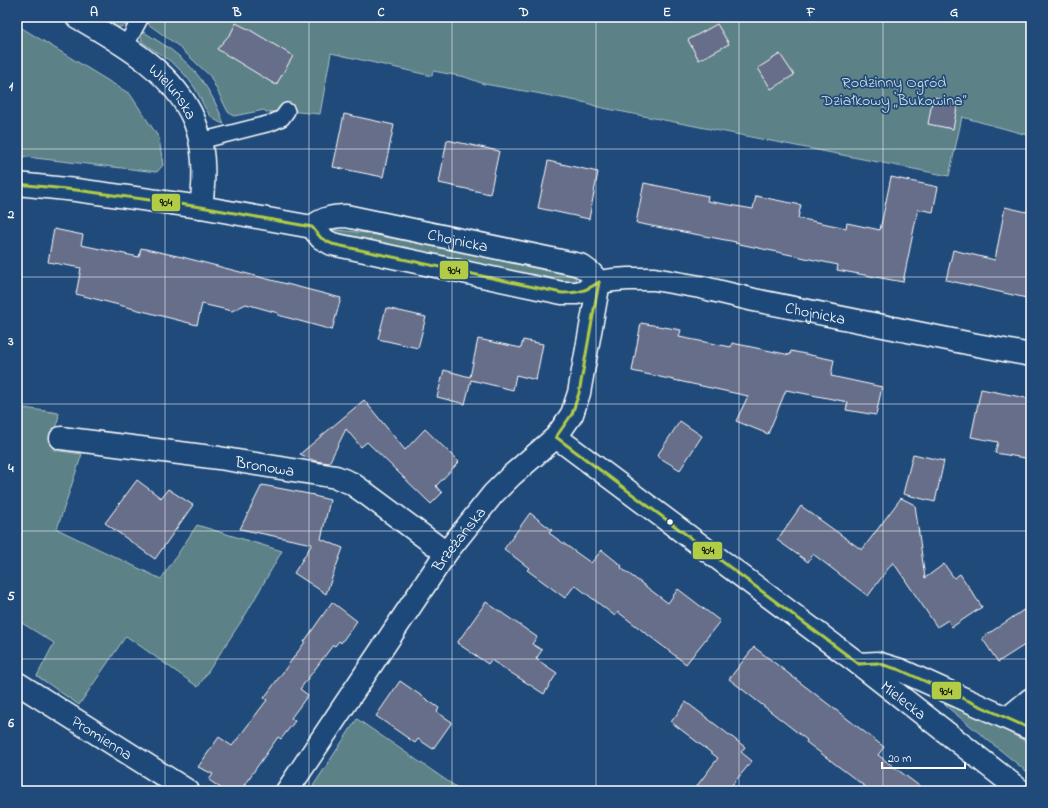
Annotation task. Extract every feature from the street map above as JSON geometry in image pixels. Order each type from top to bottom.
[{"type":"street","name":"Wieluńska","points":[[77,17],[125,47],[154,68],[173,88],[189,111],[194,121],[200,141],[204,177],[201,207]]},
{"type":"street","points":[[17,184],[76,190],[201,207],[312,227]]},
{"type":"street","name":"Chojnicka","points":[[599,282],[591,273],[580,265],[346,216],[336,216],[325,219],[312,227],[321,238],[332,244],[562,292],[577,293],[587,290],[599,282],[628,279],[654,279],[700,287],[754,300],[1031,355]]},
{"type":"street","name":"Brzeżańska","points":[[287,791],[446,553],[494,494],[512,475],[556,437],[572,414],[579,393],[599,282]]},
{"type":"street","name":"Mielecka","points":[[556,437],[859,664],[1021,791]]},
{"type":"street","name":"Bronowa","points":[[61,438],[219,458],[336,476],[368,495],[446,553]]},
{"type":"street","points":[[859,664],[877,663],[900,670],[1031,729]]},
{"type":"street","name":"Promienna","points":[[17,683],[188,791]]},
{"type":"street","points":[[1008,718],[1031,699]]},
{"type":"lane","points":[[125,47],[141,17]]},
{"type":"lane","points":[[200,141],[271,123],[282,118],[287,112]]},
{"type":"green space","points":[[100,17],[122,17],[128,20],[126,25],[117,28]]},
{"type":"green space","name":"Rodzinny Ogród Działkowy „Bukowina”","points":[[152,17],[1031,17],[1031,136],[962,117],[949,176],[598,107],[587,103],[484,84],[465,77],[433,71],[432,76],[331,53],[320,114],[287,111],[266,112],[264,110],[234,116],[228,112],[210,76],[177,45],[148,24]]},
{"type":"green space","points":[[17,25],[130,94],[159,138],[163,165],[157,172],[17,156]]},
{"type":"green space","points":[[144,32],[176,53],[195,71],[217,106],[224,124],[217,121],[208,113],[192,84],[176,66],[142,42],[141,36]]},
{"type":"green space","points":[[326,230],[367,233],[572,275],[576,280],[575,283],[571,285],[336,234]]},
{"type":"green space","points":[[17,407],[59,413],[53,450],[82,454],[57,529],[161,579],[197,525],[282,551],[246,614],[198,687],[126,636],[79,705],[37,676],[54,643],[17,620]]},
{"type":"green space","points":[[944,704],[965,710],[1031,744],[1031,775],[947,707]]},
{"type":"green space","points":[[357,719],[462,791],[319,791],[313,786]]},
{"type":"building","points":[[236,23],[293,56],[276,85],[217,49],[231,33]]},
{"type":"building","points":[[717,24],[729,44],[699,60],[688,40]]},
{"type":"building","points":[[780,54],[794,75],[771,89],[758,68]]},
{"type":"building","points":[[933,97],[958,102],[953,129],[928,124]]},
{"type":"building","points":[[344,114],[394,125],[383,177],[333,167]]},
{"type":"building","points":[[447,140],[499,151],[490,194],[439,183]]},
{"type":"building","points":[[548,161],[598,172],[589,219],[538,208]]},
{"type":"building","points":[[891,177],[938,187],[933,212],[918,209],[903,282],[837,270],[838,265],[735,243],[736,242],[636,223],[644,183],[708,196],[707,201],[753,209],[756,196],[801,205],[798,218],[846,228],[847,223],[880,230]]},
{"type":"building","points":[[1005,207],[1031,213],[1031,299],[946,280],[953,250],[995,260]]},
{"type":"building","points":[[54,229],[83,235],[81,245],[139,257],[141,248],[182,257],[341,298],[332,330],[278,315],[278,313],[246,304],[232,311],[202,304],[197,325],[76,294],[81,268],[48,262]]},
{"type":"building","points":[[386,308],[426,317],[418,348],[378,339]]},
{"type":"building","points":[[641,323],[681,330],[679,337],[731,347],[732,343],[790,355],[791,351],[834,360],[831,376],[882,387],[876,415],[846,410],[848,402],[786,390],[768,434],[736,421],[748,396],[632,371]]},
{"type":"building","points":[[478,339],[521,348],[523,340],[543,344],[536,380],[516,375],[513,390],[471,380],[465,404],[437,397],[444,370],[470,377]]},
{"type":"building","points":[[981,389],[1031,399],[1031,459],[995,453],[998,442],[971,437]]},
{"type":"building","points":[[364,400],[405,450],[425,429],[459,462],[436,486],[442,493],[431,504],[367,442],[361,447],[346,429],[329,463],[315,461],[300,454]]},
{"type":"building","points":[[680,421],[702,436],[680,470],[657,456]]},
{"type":"building","points":[[913,454],[944,461],[935,502],[903,494]]},
{"type":"building","points":[[137,480],[161,498],[168,489],[193,505],[155,559],[105,523]]},
{"type":"building","points":[[262,485],[314,495],[330,500],[321,539],[343,548],[326,594],[294,573],[312,544],[240,529]]},
{"type":"building","points":[[901,498],[915,505],[925,578],[944,564],[954,578],[960,574],[982,607],[952,627],[948,620],[937,627],[893,562],[868,596],[813,554],[808,562],[777,540],[801,506],[862,550]]},
{"type":"building","points":[[530,513],[552,530],[549,533],[591,563],[602,550],[622,566],[621,568],[668,603],[678,589],[720,621],[686,664],[618,612],[615,616],[575,585],[565,598],[527,570],[529,568],[504,549]]},
{"type":"building","points":[[332,602],[357,621],[341,643],[339,641],[335,646],[333,645],[300,689],[308,695],[291,718],[295,721],[281,739],[278,737],[240,791],[225,791],[209,780],[213,774],[198,767],[219,737],[232,746],[267,700],[264,698]]},
{"type":"building","points":[[486,602],[537,637],[532,644],[542,650],[536,659],[557,673],[544,694],[491,660],[488,664],[457,643]]},
{"type":"building","points":[[1031,605],[1031,641],[998,662],[982,638]]},
{"type":"building","points":[[754,647],[884,747],[878,755],[926,791],[871,791],[806,742],[807,740],[729,679]]},
{"type":"building","points":[[400,681],[439,708],[437,712],[452,722],[433,749],[418,739],[415,743],[376,716]]},
{"type":"building","points":[[686,702],[745,747],[741,752],[752,761],[727,791],[693,791],[718,758],[671,722]]},
{"type":"transit line","name":"904","points":[[17,184],[76,190],[201,207],[312,227],[321,238],[332,244],[562,293],[582,291],[599,282]]},
{"type":"transit line","name":"904","points":[[556,437],[572,414],[579,393],[599,282]]},
{"type":"transit line","name":"904","points":[[556,437],[859,664]]},
{"type":"transit line","name":"904","points":[[859,664],[877,663],[900,670],[1031,729]]}]
